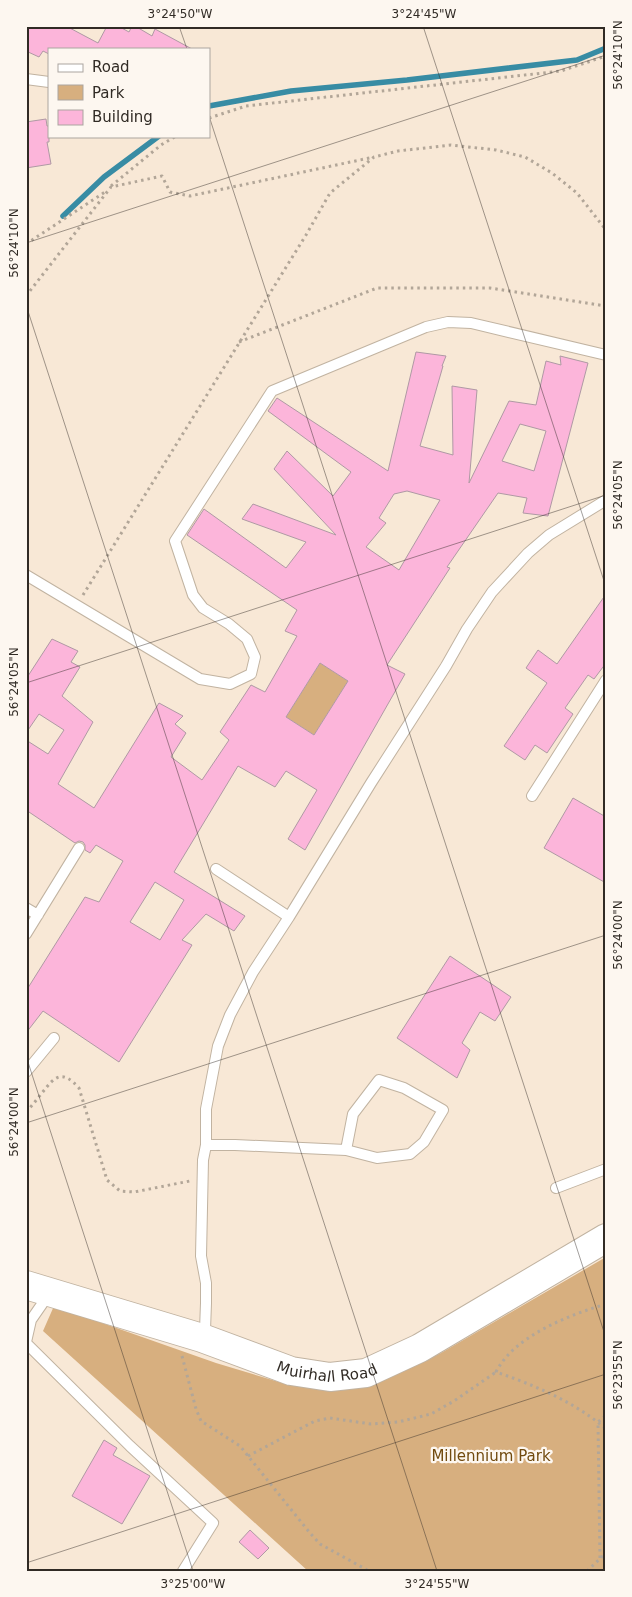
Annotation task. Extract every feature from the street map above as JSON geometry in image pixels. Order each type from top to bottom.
[{"type":"street","name":"Muirhall Road","points":[[38,1289],[191,1336],[291,1371],[330,1377],[366,1373],[420,1348],[606,1238]]},
{"type":"lane","points":[[26,79],[48,82]]},
{"type":"lane","points":[[26,575],[200,679],[230,684],[250,674],[255,657],[247,639],[229,624],[203,608],[193,595],[175,541],[272,391],[426,327],[448,322],[471,323],[606,355]]},
{"type":"lane","points":[[191,1336],[205,1330],[206,1283],[201,1256],[206,1108],[218,1046],[230,1015],[253,972],[289,917],[340,831],[492,592],[528,553],[542,541],[606,500]]},
{"type":"lane","points":[[532,796],[606,680]]},
{"type":"lane","points":[[26,934],[79,848]]},
{"type":"lane","points":[[216,869],[289,917]]},
{"type":"lane","points":[[26,908],[38,916]]},
{"type":"lane","points":[[26,1072],[54,1038]]},
{"type":"lane","points":[[206,1145],[346,1150],[377,1158],[410,1154],[424,1142],[443,1110],[404,1088],[379,1080],[353,1114],[346,1150]]},
{"type":"lane","points":[[556,1188],[606,1169]]},
{"type":"lane","points":[[38,1289],[26,1342],[130,1446],[213,1523],[184,1571]]},
{"type":"path","points":[[210,118],[246,106],[561,71],[606,56]]},
{"type":"path","points":[[26,244],[102,194],[161,145],[173,138]]},
{"type":"path","points":[[26,296],[111,187],[162,176],[170,192],[190,196],[398,151],[451,145],[496,150],[525,157],[552,173],[576,193],[606,230]]},
{"type":"path","points":[[77,605],[330,193],[374,157]]},
{"type":"path","points":[[239,343],[377,288],[490,288],[606,306]]},
{"type":"path","points":[[26,1112],[52,1080],[66,1077],[79,1088],[107,1180],[120,1191],[134,1192],[203,1178]]},
{"type":"path","points":[[248,1456],[315,1420],[330,1418],[371,1424],[398,1422],[431,1414],[454,1401],[496,1372],[500,1362],[523,1341],[553,1324],[606,1304]]},
{"type":"path","points":[[191,1336],[182,1357],[201,1421],[240,1446],[320,1544],[369,1571]]},
{"type":"path","points":[[496,1372],[527,1382],[589,1414],[606,1429]]},
{"type":"path","points":[[600,1558],[598,1422],[606,1415]]},
{"type":"path","points":[[587,1571],[606,1553]]},
{"type":"green space","points":[[320,663],[348,681],[314,735],[286,717]]},
{"type":"green space","name":"Millennium Park","points":[[606,1257],[606,1571],[308,1571],[43,1331],[54,1306],[216,1363],[289,1385],[345,1390],[382,1380],[441,1353]]},
{"type":"building","points":[[26,26],[66,26],[98,43],[107,26],[118,26],[129,32],[132,26],[135,26],[152,36],[155,29],[190,48],[48,48],[48,54],[43,51],[39,57],[26,51]]},
{"type":"building","points":[[46,119],[49,138],[49,142],[47,142],[51,164],[26,168],[26,122]]},
{"type":"building","points":[[416,352],[446,356],[420,446],[453,455],[452,386],[477,390],[469,483],[509,401],[536,405],[546,361],[561,365],[560,356],[588,363],[548,516],[523,513],[527,498],[498,493],[447,567],[450,568],[387,665],[405,674],[305,850],[288,839],[317,790],[286,771],[275,787],[238,766],[174,872],[245,916],[234,931],[206,914],[182,940],[192,945],[119,1062],[43,1011],[26,1033],[26,991],[85,897],[99,902],[123,861],[96,845],[90,853],[85,850],[83,842],[75,843],[26,810],[26,740],[48,754],[64,730],[39,714],[26,733],[26,679],[52,639],[78,651],[71,662],[80,667],[62,696],[93,722],[58,784],[94,808],[159,703],[183,716],[175,724],[186,733],[171,757],[202,780],[229,740],[220,732],[251,685],[265,692],[297,636],[285,631],[297,610],[187,535],[204,509],[286,568],[306,542],[242,519],[253,504],[336,535],[274,469],[287,451],[333,496],[351,472],[268,411],[277,398],[388,471]],"holes":[[[520,424],[546,431],[534,471],[502,461]],[[407,491],[440,500],[399,570],[366,547],[386,523],[379,518],[394,494]],[[320,663],[348,681],[314,735],[286,717]],[[155,882],[184,900],[160,940],[130,922]]]},
{"type":"building","points":[[606,594],[606,663],[594,679],[588,675],[565,708],[573,714],[547,753],[535,745],[525,760],[504,746],[547,683],[526,668],[538,650],[557,664]]},
{"type":"building","points":[[573,798],[606,817],[606,883],[544,848]]},
{"type":"building","points":[[450,956],[511,997],[495,1021],[480,1012],[462,1043],[470,1050],[457,1078],[397,1038]]},
{"type":"building","points":[[104,1440],[117,1448],[113,1455],[150,1476],[122,1524],[72,1496]]},
{"type":"building","points":[[250,1530],[269,1548],[258,1559],[239,1542]]},
{"type":"waterway","points":[[210,106],[291,91],[407,80],[577,60],[606,48]]},
{"type":"waterway","points":[[63,216],[104,177],[156,138]]}]
